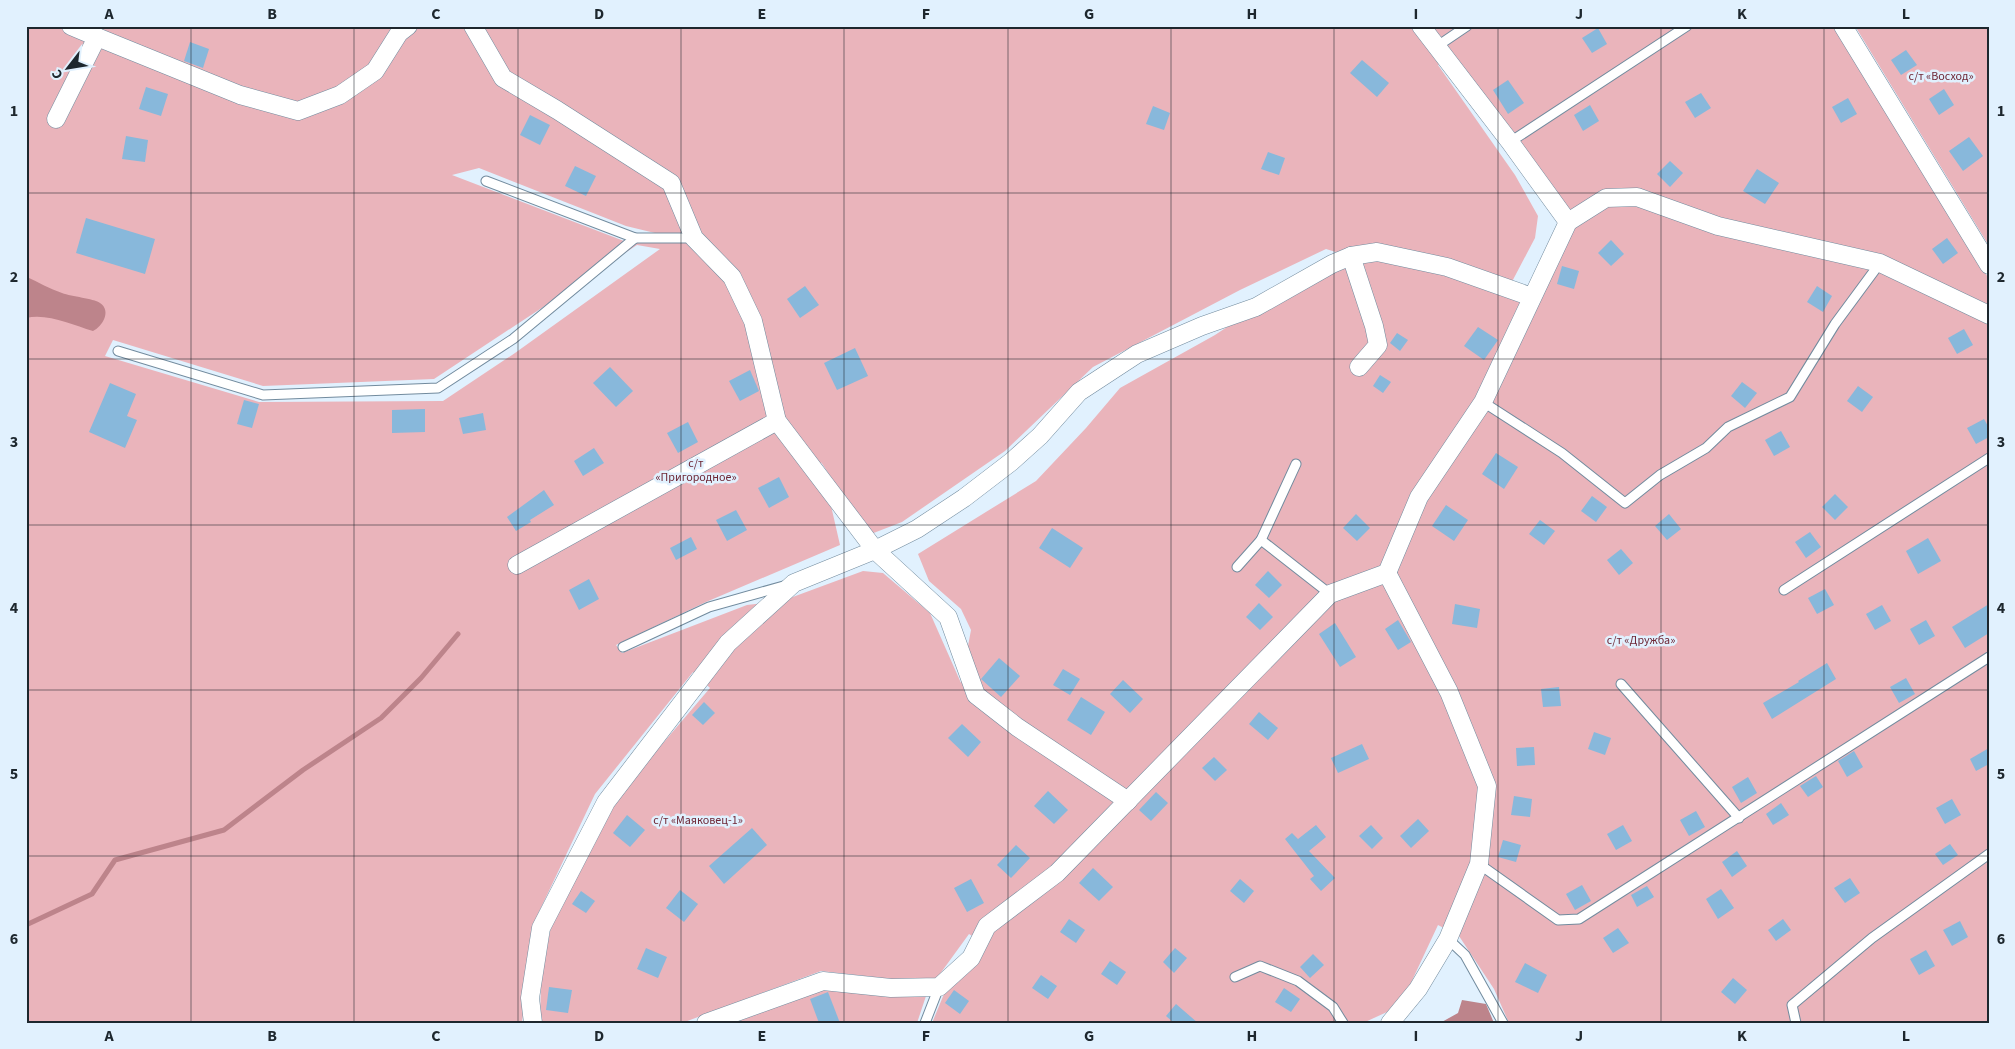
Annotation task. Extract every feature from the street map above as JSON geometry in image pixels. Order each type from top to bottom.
[{"type":"street","points":[[70,26],[240,95],[298,111],[340,95],[375,71],[401,28]]},
{"type":"street","points":[[473,26],[503,78],[557,110],[670,183],[694,238],[732,277],[753,321],[777,421],[875,550],[948,617],[976,695],[1017,727],[1128,801]]},
{"type":"street","points":[[1421,26],[1510,142],[1568,222]]},
{"type":"street","points":[[1843,26],[1989,265]]},
{"type":"street","points":[[56,119],[97,37]]},
{"type":"street","points":[[706,1023],[823,981],[891,988],[939,987],[971,958],[987,926],[1056,873],[1330,594],[1387,573],[1420,497],[1483,402],[1568,222],[1606,198],[1638,197],[1718,226],[1880,263],[1989,315]]},
{"type":"street","points":[[533,1023],[530,998],[542,928],[606,802],[728,643],[794,583],[875,550],[917,529],[972,492],[1011,462],[1040,436],[1079,392],[1137,354],[1202,326],[1256,306],[1332,264],[1352,256],[1377,252],[1447,267],[1532,297]]},
{"type":"street","points":[[1352,256],[1378,345],[1359,367]]},
{"type":"street","points":[[517,565],[777,421]]},
{"type":"street","points":[[1387,573],[1449,692],[1487,786],[1478,864],[1448,939],[1418,989],[1390,1023]]},
{"type":"lane","points":[[1436,47],[1467,26]]},
{"type":"lane","points":[[1510,142],[1687,26]]},
{"type":"lane","points":[[486,181],[635,238],[694,238]]},
{"type":"lane","points":[[118,351],[263,395],[438,388],[513,340],[635,238]]},
{"type":"lane","points":[[1483,402],[1562,454],[1625,503],[1660,475],[1706,448],[1728,427],[1790,396],[1835,324],[1880,263]]},
{"type":"lane","points":[[1784,590],[1989,458]]},
{"type":"lane","points":[[1237,567],[1261,540],[1296,464]]},
{"type":"lane","points":[[1261,540],[1330,594]]},
{"type":"lane","points":[[623,647],[709,607],[794,583]]},
{"type":"lane","points":[[1478,864],[1558,920],[1579,919],[1989,657]]},
{"type":"lane","points":[[1621,684],[1739,818]]},
{"type":"lane","points":[[1796,1023],[1792,1005],[1872,938],[1989,854]]},
{"type":"lane","points":[[1448,939],[1465,954],[1503,1023]]},
{"type":"lane","points":[[1235,977],[1260,966],[1298,981],[1332,1006],[1343,1023]]},
{"type":"lane","points":[[924,1023],[939,987]]},
{"type":"green space","points":[[26,26],[1833,26],[1989,279],[1989,1023],[1509,1023],[1494,989],[1459,936],[1438,925],[1409,987],[1387,1012],[1363,1023],[932,1023],[944,994],[976,964],[984,943],[969,934],[937,978],[891,979],[821,971],[682,1023],[540,1023],[541,979],[551,926],[612,803],[710,688],[693,672],[595,794],[537,916],[522,1023],[26,1023]],"holes":[[[1452,56],[1576,223],[1536,309],[1505,295],[1535,238],[1538,216],[1515,175],[1438,65]],[[479,168],[626,226],[655,233],[624,241],[452,175]],[[637,245],[660,249],[515,353],[443,401],[259,402],[105,356],[113,340],[263,386],[434,379]],[[1326,249],[1339,253],[1215,335],[1120,388],[1086,428],[1036,481],[918,554],[929,581],[961,609],[971,630],[961,683],[930,613],[883,573],[863,571],[782,601],[747,605],[622,653],[616,645],[706,602],[840,545],[821,462],[863,527],[871,534],[902,522],[1005,451],[1093,367],[1240,290]]]},
{"type":"green space","name":"с/т «Восход»","points":[[1855,26],[1989,26],[1989,246]]},
{"type":"green space","points":[[827,985],[926,996],[917,1023],[724,1023]]},
{"type":"shaded area","points":[[27,277],[62,293],[100,303],[104,306],[105,314],[100,326],[93,331],[51,318],[26,318]]},
{"type":"shaded area","points":[[1462,1000],[1486,1004],[1494,1023],[1440,1023],[1458,1013]]},
{"type":"building","points":[[1598,28],[1607,44],[1592,53],[1582,38]]},
{"type":"building","points":[[190,42],[209,49],[203,68],[184,61]]},
{"type":"building","points":[[1906,50],[1917,65],[1901,75],[1891,60]]},
{"type":"building","points":[[1362,60],[1389,83],[1377,97],[1350,73]]},
{"type":"building","points":[[1508,80],[1524,103],[1508,114],[1493,90]]},
{"type":"building","points":[[146,87],[168,94],[161,116],[139,109]]},
{"type":"building","points":[[1944,89],[1954,105],[1939,115],[1929,99]]},
{"type":"building","points":[[1701,93],[1711,108],[1695,118],[1685,102]]},
{"type":"building","points":[[1848,98],[1857,114],[1841,123],[1832,107]]},
{"type":"building","points":[[1590,105],[1599,121],[1583,131],[1574,115]]},
{"type":"building","points":[[1153,106],[1170,113],[1164,130],[1146,124]]},
{"type":"building","points":[[530,115],[550,125],[540,145],[520,135]]},
{"type":"building","points":[[126,136],[148,140],[145,162],[122,159]]},
{"type":"building","points":[[1969,137],[1983,156],[1963,171],[1949,151]]},
{"type":"building","points":[[1268,152],[1285,158],[1279,175],[1261,169]]},
{"type":"building","points":[[1670,161],[1683,173],[1670,187],[1657,174]]},
{"type":"building","points":[[575,166],[596,176],[586,196],[565,186]]},
{"type":"building","points":[[1757,169],[1779,183],[1765,204],[1743,191]]},
{"type":"building","points":[[86,218],[155,239],[145,274],[76,253]]},
{"type":"building","points":[[1947,238],[1958,253],[1943,264],[1932,249]]},
{"type":"building","points":[[1611,240],[1624,254],[1611,266],[1598,253]]},
{"type":"building","points":[[1562,266],[1579,271],[1574,289],[1557,284]]},
{"type":"building","points":[[805,286],[819,305],[800,318],[787,299]]},
{"type":"building","points":[[1817,286],[1832,296],[1823,312],[1807,302]]},
{"type":"building","points":[[1478,327],[1498,340],[1484,360],[1464,346]]},
{"type":"building","points":[[1964,329],[1973,345],[1957,354],[1948,338]]},
{"type":"building","points":[[1397,333],[1408,340],[1400,351],[1390,343]]},
{"type":"building","points":[[855,348],[868,376],[837,390],[824,363]]},
{"type":"building","points":[[610,367],[633,391],[616,407],[593,383]]},
{"type":"building","points":[[750,370],[759,391],[740,401],[729,381]]},
{"type":"building","points":[[1380,375],[1391,382],[1383,393],[1373,386]]},
{"type":"building","points":[[1742,382],[1757,393],[1745,408],[1731,396]]},
{"type":"building","points":[[110,383],[136,394],[127,416],[137,420],[125,448],[89,432]]},
{"type":"building","points":[[1858,386],[1873,397],[1862,412],[1847,401]]},
{"type":"building","points":[[244,400],[259,404],[252,428],[237,424]]},
{"type":"building","points":[[425,409],[425,432],[392,433],[392,410]]},
{"type":"building","points":[[483,413],[486,430],[463,434],[459,418]]},
{"type":"building","points":[[1984,419],[1989,428],[1989,437],[1976,444],[1967,428]]},
{"type":"building","points":[[688,422],[698,442],[678,453],[667,433]]},
{"type":"building","points":[[1781,431],[1790,447],[1774,456],[1765,440]]},
{"type":"building","points":[[594,448],[604,463],[583,476],[574,461]]},
{"type":"building","points":[[1496,453],[1518,467],[1504,489],[1482,474]]},
{"type":"building","points":[[779,477],[789,497],[769,508],[758,488]]},
{"type":"building","points":[[544,490],[554,505],[516,531],[507,517]]},
{"type":"building","points":[[1835,494],[1848,507],[1835,520],[1822,507]]},
{"type":"building","points":[[1592,496],[1607,507],[1596,522],[1581,511]]},
{"type":"building","points":[[1446,505],[1468,520],[1454,541],[1432,526]]},
{"type":"building","points":[[736,510],[747,530],[727,541],[716,520]]},
{"type":"building","points":[[1356,514],[1370,528],[1357,541],[1343,528]]},
{"type":"building","points":[[1669,514],[1681,529],[1667,540],[1655,526]]},
{"type":"building","points":[[1540,520],[1555,531],[1544,545],[1529,534]]},
{"type":"building","points":[[1052,528],[1083,548],[1070,568],[1039,548]]},
{"type":"building","points":[[1810,532],[1821,547],[1806,558],[1795,542]]},
{"type":"building","points":[[691,537],[697,549],[676,560],[670,548]]},
{"type":"building","points":[[1928,538],[1941,561],[1918,574],[1906,551]]},
{"type":"building","points":[[1621,549],[1633,563],[1619,575],[1607,560]]},
{"type":"building","points":[[1268,571],[1282,585],[1269,598],[1255,585]]},
{"type":"building","points":[[589,579],[599,599],[579,610],[569,590]]},
{"type":"building","points":[[1825,589],[1834,605],[1817,614],[1808,598]]},
{"type":"building","points":[[1259,603],[1273,617],[1260,630],[1246,617]]},
{"type":"building","points":[[1455,604],[1480,609],[1477,628],[1452,624]]},
{"type":"building","points":[[1989,604],[1989,633],[1965,648],[1952,627]]},
{"type":"building","points":[[1882,605],[1891,621],[1875,630],[1866,614]]},
{"type":"building","points":[[1398,620],[1411,642],[1398,650],[1385,629]]},
{"type":"building","points":[[1926,620],[1935,636],[1919,645],[1910,629]]},
{"type":"building","points":[[1335,623],[1356,657],[1340,667],[1319,634]]},
{"type":"building","points":[[999,658],[1020,676],[1001,697],[981,679]]},
{"type":"building","points":[[1827,663],[1836,679],[1772,719],[1763,703]]},
{"type":"building","points":[[1063,669],[1080,679],[1070,695],[1053,685]]},
{"type":"building","points":[[1906,678],[1915,694],[1899,703],[1890,687]]},
{"type":"building","points":[[1123,680],[1143,699],[1130,713],[1110,694]]},
{"type":"building","points":[[1559,687],[1561,706],[1543,707],[1541,689]]},
{"type":"building","points":[[1081,697],[1105,712],[1091,735],[1067,720]]},
{"type":"building","points":[[704,702],[715,713],[703,725],[692,715]]},
{"type":"building","points":[[1259,712],[1278,728],[1268,740],[1249,724]]},
{"type":"building","points":[[962,724],[981,742],[968,757],[948,738]]},
{"type":"building","points":[[1594,732],[1611,738],[1605,755],[1588,749]]},
{"type":"building","points":[[1362,744],[1369,759],[1338,773],[1331,758]]},
{"type":"building","points":[[1534,747],[1535,765],[1517,766],[1516,748]]},
{"type":"building","points":[[1989,748],[1989,764],[1976,771],[1970,759]]},
{"type":"building","points":[[1854,751],[1863,767],[1847,777],[1838,761]]},
{"type":"building","points":[[1214,757],[1227,770],[1215,781],[1202,768]]},
{"type":"building","points":[[1816,776],[1823,787],[1808,797],[1800,786]]},
{"type":"building","points":[[1748,777],[1757,793],[1741,803],[1732,787]]},
{"type":"building","points":[[1048,791],[1068,810],[1054,824],[1034,806]]},
{"type":"building","points":[[1156,792],[1168,803],[1151,821],[1139,810]]},
{"type":"building","points":[[1514,796],[1532,799],[1530,817],[1511,815]]},
{"type":"building","points":[[1952,799],[1961,815],[1945,824],[1936,808]]},
{"type":"building","points":[[1781,803],[1789,815],[1773,825],[1766,814]]},
{"type":"building","points":[[1696,811],[1705,827],[1689,836],[1680,820]]},
{"type":"building","points":[[627,815],[645,830],[630,847],[613,833]]},
{"type":"building","points":[[1418,819],[1429,831],[1411,848],[1400,836]]},
{"type":"building","points":[[1316,825],[1326,837],[1309,851],[1335,878],[1321,891],[1310,879],[1314,876],[1285,839],[1292,833],[1298,839]]},
{"type":"building","points":[[1371,825],[1383,838],[1372,849],[1359,836]]},
{"type":"building","points":[[1623,825],[1632,841],[1616,850],[1607,834]]},
{"type":"building","points":[[752,828],[767,845],[724,884],[709,866]]},
{"type":"building","points":[[1503,840],[1521,845],[1516,862],[1498,857]]},
{"type":"building","points":[[1950,844],[1958,855],[1943,865],[1935,854]]},
{"type":"building","points":[[1016,845],[1030,858],[1011,878],[997,865]]},
{"type":"building","points":[[1737,851],[1747,866],[1732,877],[1722,862]]},
{"type":"building","points":[[1093,868],[1113,887],[1099,901],[1079,883]]},
{"type":"building","points":[[1850,878],[1860,893],[1845,903],[1834,888]]},
{"type":"building","points":[[971,879],[984,903],[967,912],[954,888]]},
{"type":"building","points":[[1240,879],[1254,891],[1244,903],[1230,891]]},
{"type":"building","points":[[1582,885],[1591,901],[1575,910],[1566,894]]},
{"type":"building","points":[[1647,886],[1654,897],[1637,907],[1631,895]]},
{"type":"building","points":[[1721,889],[1734,908],[1718,919],[1706,899]]},
{"type":"building","points":[[680,890],[698,904],[684,922],[666,908]]},
{"type":"building","points":[[581,891],[595,901],[586,913],[572,904]]},
{"type":"building","points":[[1069,919],[1085,930],[1076,943],[1060,932]]},
{"type":"building","points":[[1783,919],[1791,930],[1776,941],[1768,930]]},
{"type":"building","points":[[1960,921],[1968,937],[1952,946],[1943,930]]},
{"type":"building","points":[[1618,928],[1629,943],[1613,953],[1603,938]]},
{"type":"building","points":[[646,948],[667,957],[658,978],[637,969]]},
{"type":"building","points":[[1175,948],[1187,958],[1174,973],[1163,962]]},
{"type":"building","points":[[1926,950],[1935,966],[1919,975],[1910,959]]},
{"type":"building","points":[[1313,954],[1324,965],[1310,978],[1300,967]]},
{"type":"building","points":[[1110,961],[1126,972],[1117,985],[1101,974]]},
{"type":"building","points":[[1525,963],[1547,975],[1538,993],[1515,982]]},
{"type":"building","points":[[1041,975],[1057,986],[1048,999],[1032,988]]},
{"type":"building","points":[[1733,978],[1747,990],[1735,1004],[1721,992]]},
{"type":"building","points":[[549,987],[572,990],[568,1013],[546,1010]]},
{"type":"building","points":[[1284,988],[1300,999],[1291,1012],[1275,1002]]},
{"type":"building","points":[[954,990],[969,1001],[960,1014],[945,1003]]},
{"type":"building","points":[[828,992],[840,1023],[819,1023],[810,999]]},
{"type":"building","points":[[1176,1004],[1198,1023],[1174,1023],[1166,1016]]},
{"type":"waterway","points":[[26,925],[92,894],[115,860],[224,830],[303,770],[381,718],[421,678],[458,634]]},
{"type":"park label","name":"с/т «Пригородное»","points":[[696,470]]},
{"type":"park label","name":"с/т «Дружба»","points":[[1641,640]]},
{"type":"park label","name":"с/т «Маяковец-1»","points":[[698,820]]}]
